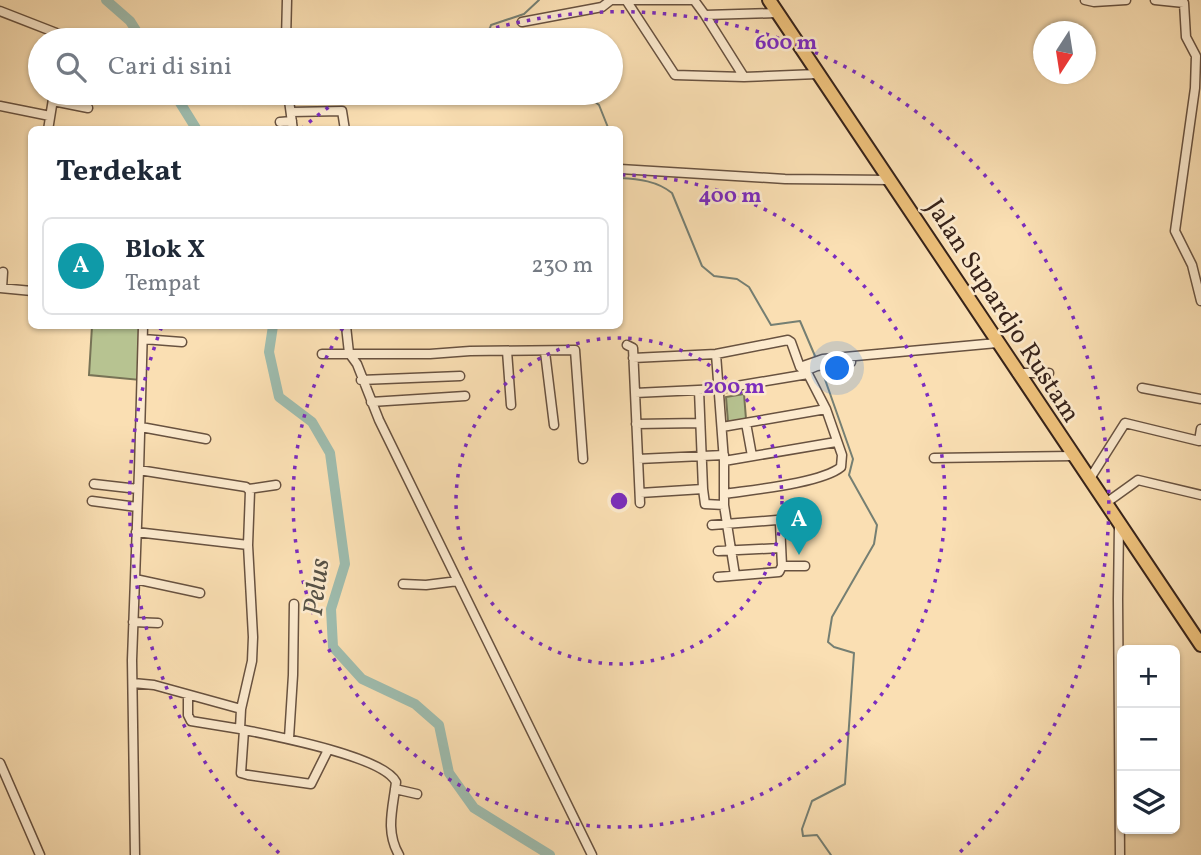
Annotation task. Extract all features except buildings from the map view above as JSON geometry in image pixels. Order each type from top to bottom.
[{"type":"highway","name":"Jalan Supardjo Rustam","points":[[769,0],[1201,645]]},
{"type":"street","points":[[286,28],[287,0]]},
{"type":"street","points":[[522,22],[602,7],[610,0],[694,0],[744,77]]},
{"type":"street","points":[[1085,0],[1126,0]]},
{"type":"street","points":[[1155,0],[1184,3],[1186,37],[1196,56],[1195,88],[1175,231],[1192,265],[1201,301]]},
{"type":"street","points":[[626,1],[675,75],[744,77],[817,74]]},
{"type":"street","points":[[0,11],[44,28]]},
{"type":"street","points":[[705,15],[777,13]]},
{"type":"street","points":[[49,126],[52,105]]},
{"type":"street","points":[[78,105],[88,108]]},
{"type":"street","points":[[0,106],[50,116]]},
{"type":"street","points":[[280,122],[342,111],[344,126]]},
{"type":"street","points":[[623,169],[785,179],[890,180]]},
{"type":"street","points":[[3,272],[1,288],[28,291]]},
{"type":"street","points":[[135,855],[133,622],[143,329]]},
{"type":"street","points":[[346,329],[349,353],[357,365],[371,402],[592,855]]},
{"type":"street","points":[[143,339],[182,342]]},
{"type":"street","points":[[633,358],[716,354],[790,340],[825,409],[842,455],[842,463],[833,473],[778,486],[725,494]]},
{"type":"street","points":[[628,345],[633,348],[640,503]]},
{"type":"street","points":[[635,393],[719,389],[804,371],[820,363],[998,345]]},
{"type":"street","points":[[322,354],[430,355],[575,350],[583,459]]},
{"type":"street","points":[[508,351],[510,405]]},
{"type":"street","points":[[545,352],[554,425]]},
{"type":"street","points":[[716,354],[724,458],[724,505],[729,523],[735,575]]},
{"type":"street","points":[[1017,373],[1049,373]]},
{"type":"street","points":[[361,380],[460,376]]},
{"type":"street","points":[[1142,387],[1201,399]]},
{"type":"street","points":[[699,390],[705,504],[724,505]]},
{"type":"street","points":[[371,402],[466,396]]},
{"type":"street","points":[[722,427],[825,409]]},
{"type":"street","points":[[636,424],[700,423]]},
{"type":"street","points":[[746,423],[752,456]]},
{"type":"street","points":[[1089,480],[1123,424],[1200,441],[1201,429]]},
{"type":"street","points":[[141,427],[206,439]]},
{"type":"street","points":[[1169,446],[1171,435]]},
{"type":"street","points":[[638,460],[752,456],[836,442]]},
{"type":"street","points":[[934,458],[1073,456]]},
{"type":"street","points":[[139,470],[249,489],[276,485]]},
{"type":"street","points":[[1105,503],[1138,480],[1201,495]]},
{"type":"street","points":[[93,484],[138,489]]},
{"type":"street","points":[[249,489],[248,545],[253,637],[252,661],[241,709],[242,773],[311,784],[328,750]]},
{"type":"street","points":[[640,493],[703,489]]},
{"type":"street","points":[[92,501],[137,507]]},
{"type":"street","points":[[712,526],[779,521],[782,566],[777,573],[718,577]]},
{"type":"street","points":[[1119,524],[1120,855]]},
{"type":"street","points":[[136,532],[248,545]]},
{"type":"street","points":[[718,551],[781,548]]},
{"type":"street","points":[[782,566],[805,566]]},
{"type":"street","points":[[135,579],[200,593]]},
{"type":"street","points":[[402,584],[426,585],[458,581]]},
{"type":"street","points":[[289,738],[294,604]]},
{"type":"street","points":[[133,622],[158,623]]},
{"type":"street","points":[[133,683],[154,685],[241,709]]},
{"type":"street","points":[[188,696],[188,715],[191,721],[289,738],[389,772],[396,780],[390,837],[399,855]]},
{"type":"street","points":[[0,763],[40,855]]},
{"type":"street","points":[[396,789],[416,794]]},
{"type":"green space","points":[[92,329],[141,329],[140,380],[89,375]]},
{"type":"green space","points":[[744,394],[746,419],[728,422],[726,397]]},
{"type":"waterway","name":"Pelus","points":[[106,0],[134,28]]},
{"type":"waterway","points":[[490,28],[491,25],[524,14],[539,0]]},
{"type":"waterway","name":"Pelus","points":[[181,105],[195,126]]},
{"type":"waterway","points":[[599,105],[607,126]]},
{"type":"waterway","points":[[623,178],[648,181],[672,193],[702,266],[714,276],[737,279],[749,287],[771,325],[800,321],[815,356]]},
{"type":"waterway","name":"Pelus","points":[[273,329],[269,352],[279,397],[312,422],[330,453],[345,564],[331,609],[333,647],[362,679],[415,704],[439,725],[449,773],[474,808],[550,855]]},
{"type":"waterway","points":[[821,368],[853,459],[849,475],[877,525],[874,544],[832,617],[828,642],[834,647],[854,653],[845,784],[812,801],[802,829],[803,836],[817,835],[831,855]]},
{"type":"place","name":"Blok X","points":[[799,555]]}]
